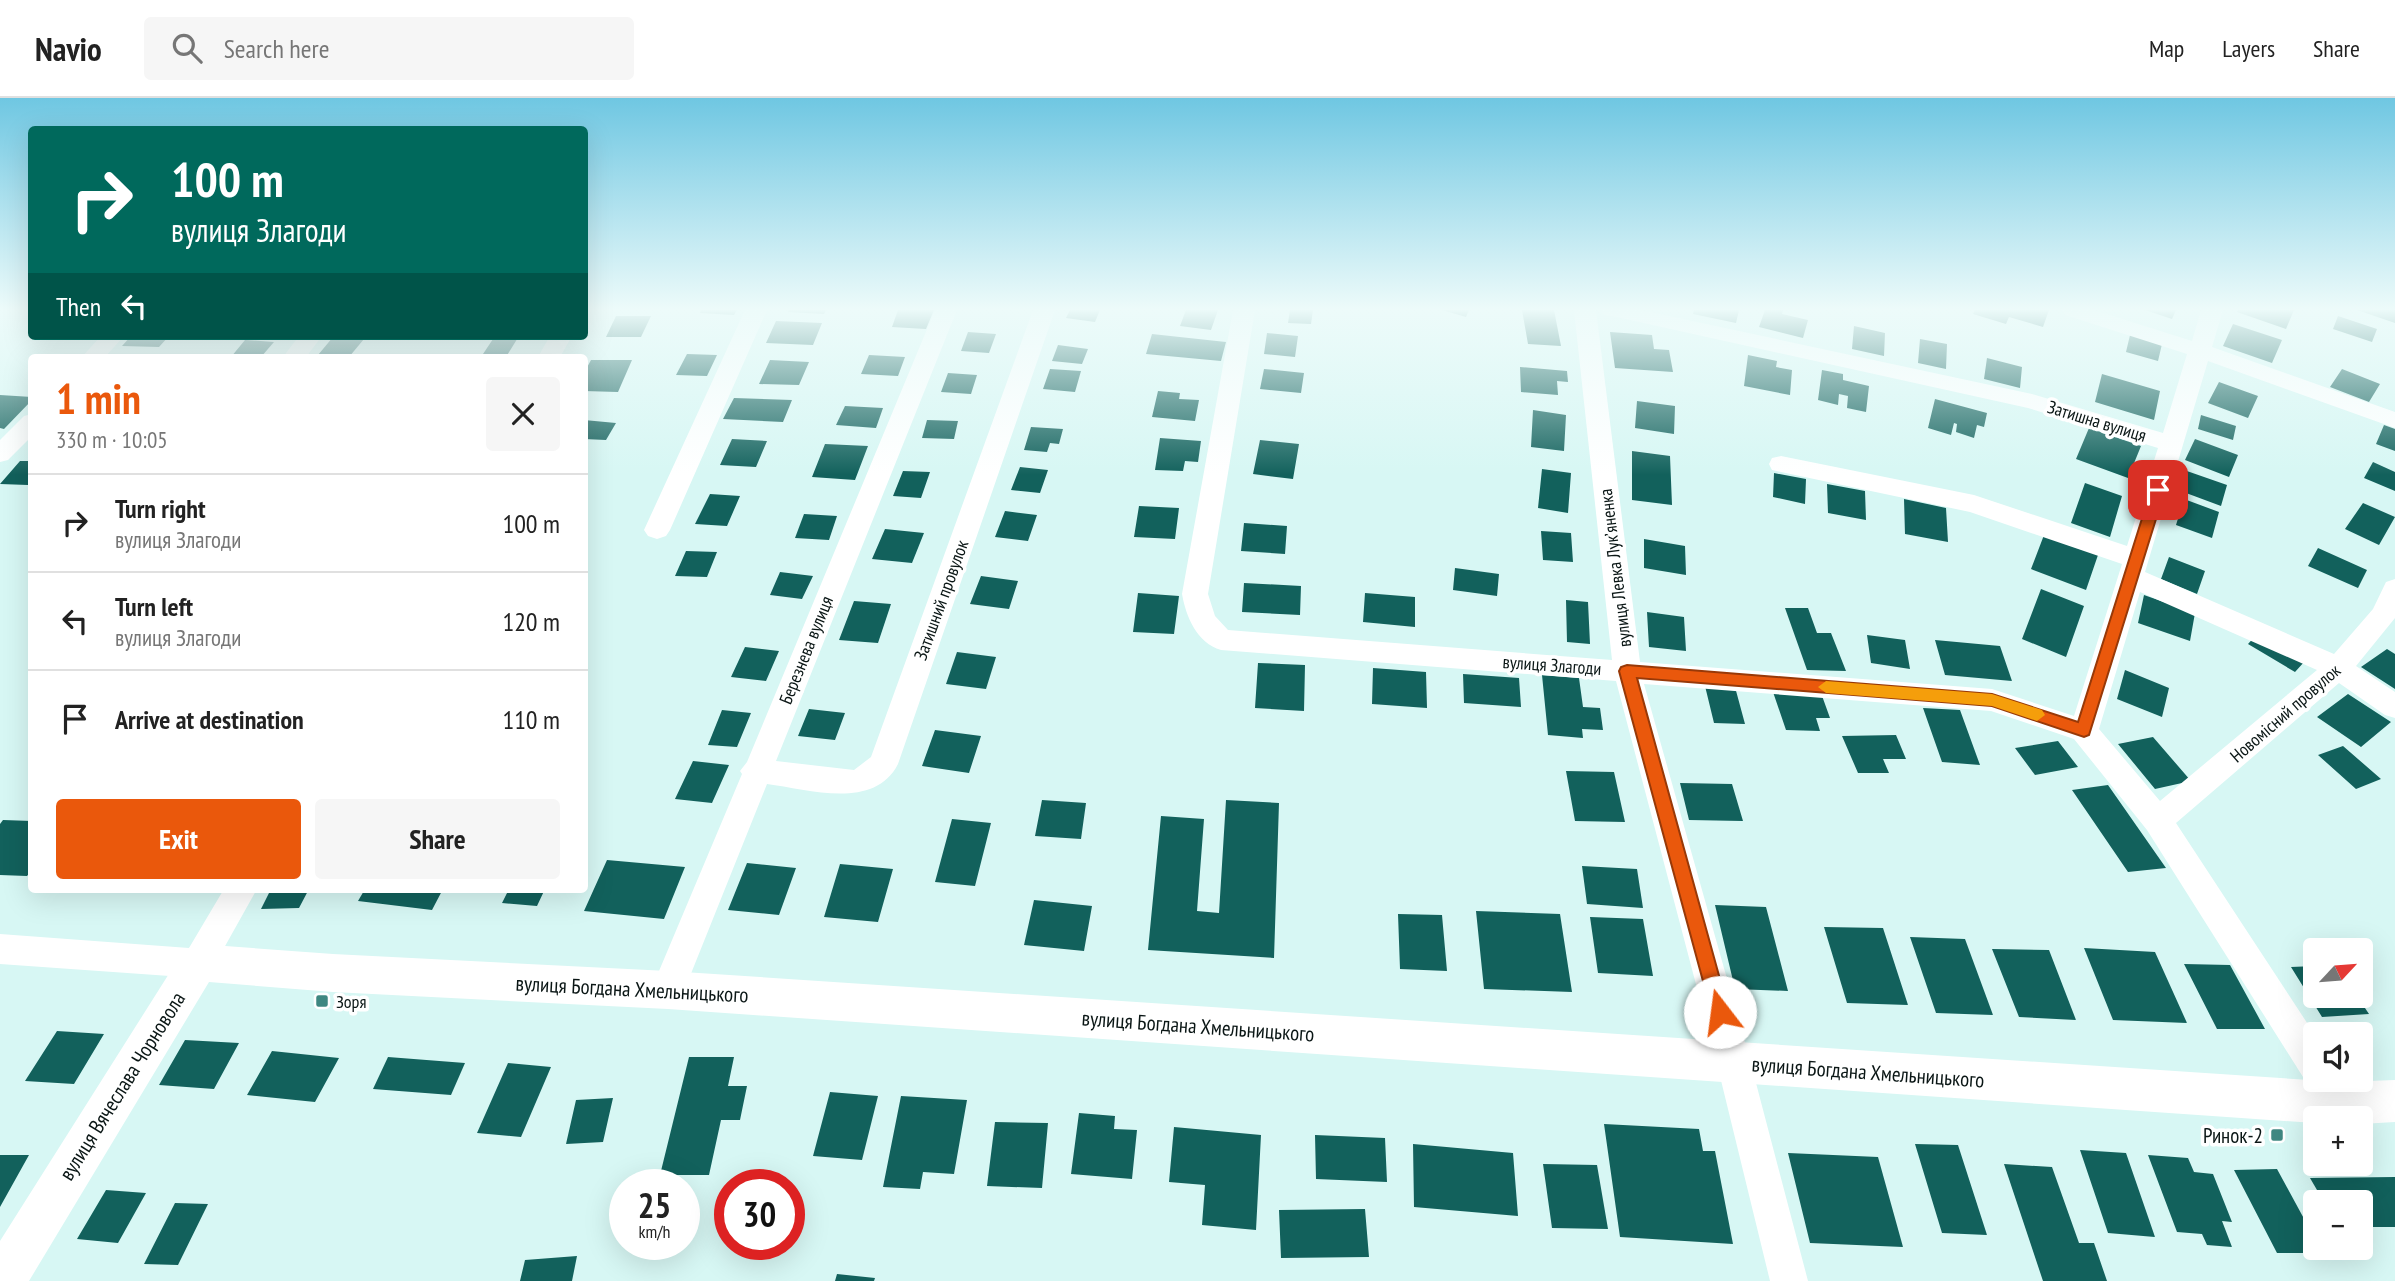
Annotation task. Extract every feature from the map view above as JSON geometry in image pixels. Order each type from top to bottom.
[{"type":"main road","name":"вулиця Богдана Хмельницького","points":[[198,962],[333,973],[668,990],[1734,1064],[2303,1090]]},
{"type":"main road","name":"вулиця Вячеслава Чорновола","points":[[2,1281],[198,962]]},
{"type":"main road","name":"вулиця Богдана Хмельницького","points":[[2338,1092],[2395,1101]]},
{"type":"street","points":[[657,530],[731,365]]},
{"type":"street","name":"Березнева вулиця","points":[[668,990],[923,365]]},
{"type":"street","name":"Затишний провулок","points":[[755,772],[856,782],[873,774],[883,764],[1024,365]]},
{"type":"street","name":"вулиця Злагоди","points":[[1234,365],[1195,594],[1198,612],[1205,627],[1221,640],[1992,700],[2084,731]]},
{"type":"street","name":"вулиця Левка Лукʼяненка","points":[[1591,365],[1627,671],[1734,1064],[1789,1281]]},
{"type":"street","name":"Затишна вулиця","points":[[1867,365],[2032,401],[2173,444]]},
{"type":"street","points":[[2194,365],[2173,444],[2084,731],[2158,821],[2303,1046]]},
{"type":"street","points":[[2243,365],[2395,420]]},
{"type":"street","points":[[0,454],[28,425]]},
{"type":"street","points":[[1781,464],[1973,504],[2134,568],[2338,668],[2395,706]]},
{"type":"street","name":"Новомісний провулок","points":[[2158,821],[2338,668],[2384,614],[2395,589]]},
{"type":"street","name":"вулиця Вячеслава Чорновола","points":[[198,962],[239,893]]},
{"type":"street","name":"вулиця Богдана Хмельницького","points":[[0,949],[198,962]]},
{"type":"building","points":[[630,365],[618,392],[588,391],[588,366]]},
{"type":"building","points":[[681,365],[712,365],[707,376],[676,375]]},
{"type":"building","points":[[768,365],[808,365],[799,385],[759,384]]},
{"type":"building","points":[[865,365],[902,365],[898,376],[861,374]]},
{"type":"building","points":[[1615,365],[1672,365],[1673,372],[1615,368]]},
{"type":"building","points":[[1747,365],[1776,365],[1792,370],[1790,395],[1744,386]]},
{"type":"building","points":[[1928,365],[1946,365],[1946,369]]},
{"type":"building","points":[[1986,365],[2022,367],[2020,388],[1984,379]]},
{"type":"building","points":[[1520,367],[1567,371],[1568,382],[1557,381],[1558,395],[1521,392]]},
{"type":"building","points":[[1050,369],[1081,371],[1075,392],[1043,389]]},
{"type":"building","points":[[1264,369],[1304,373],[1301,393],[1260,389]]},
{"type":"building","points":[[2342,369],[2380,384],[2369,402],[2330,387]]},
{"type":"building","points":[[1822,370],[1843,374],[1843,380],[1869,386],[1866,412],[1847,408],[1848,396],[1839,394],[1838,405],[1818,400]]},
{"type":"building","points":[[948,373],[977,375],[971,394],[941,392]]},
{"type":"building","points":[[2102,374],[2160,391],[2154,420],[2095,402]]},
{"type":"building","points":[[2219,382],[2258,396],[2248,418],[2208,403]]},
{"type":"building","points":[[1158,391],[1180,393],[1179,399],[1199,400],[1195,421],[1152,417]]},
{"type":"building","points":[[0,395],[28,397],[28,404],[4,429],[0,428]]},
{"type":"building","points":[[734,398],[792,400],[783,422],[723,419]]},
{"type":"building","points":[[1935,399],[1987,413],[1984,427],[1977,425],[1974,438],[1956,432],[1957,424],[1954,423],[1951,435],[1928,428]]},
{"type":"building","points":[[1637,401],[1675,406],[1674,434],[1635,428]]},
{"type":"building","points":[[845,406],[883,408],[876,428],[836,425]]},
{"type":"building","points":[[1533,410],[1566,415],[1564,451],[1531,447]]},
{"type":"building","points":[[2201,415],[2236,426],[2233,440],[2198,429]]},
{"type":"building","points":[[588,420],[616,423],[606,440],[588,439]]},
{"type":"building","points":[[927,420],[958,421],[954,439],[922,438]]},
{"type":"building","points":[[2384,425],[2395,429],[2395,451],[2376,444]]},
{"type":"building","points":[[1031,427],[1063,429],[1059,444],[1050,443],[1047,452],[1024,450]]},
{"type":"building","points":[[2089,428],[2141,446],[2128,478],[2076,459]]},
{"type":"building","points":[[1160,438],[1201,441],[1198,462],[1185,461],[1183,471],[1155,470]]},
{"type":"building","points":[[732,439],[767,441],[756,467],[720,465]]},
{"type":"building","points":[[2195,439],[2238,455],[2229,477],[2185,460]]},
{"type":"building","points":[[1260,440],[1299,444],[1293,479],[1253,474]]},
{"type":"building","points":[[825,444],[868,446],[855,480],[812,477]]},
{"type":"building","points":[[1632,451],[1670,456],[1672,505],[1632,500]]},
{"type":"building","points":[[20,461],[28,461],[28,485],[0,484]]},
{"type":"building","points":[[2373,462],[2395,472],[2395,491],[2364,478]]},
{"type":"building","points":[[1020,467],[1048,470],[1040,493],[1011,490]]},
{"type":"building","points":[[1542,469],[1571,473],[1568,513],[1538,508]]},
{"type":"building","points":[[2184,470],[2227,485],[2221,506],[2178,490]]},
{"type":"building","points":[[903,471],[930,472],[921,498],[893,496]]},
{"type":"building","points":[[1774,473],[1806,479],[1805,504],[1773,497]]},
{"type":"building","points":[[2085,483],[2122,496],[2110,537],[2071,523]]},
{"type":"building","points":[[1827,484],[1865,491],[1866,520],[1828,513]]},
{"type":"building","points":[[710,494],[740,496],[727,526],[695,524]]},
{"type":"building","points":[[1904,499],[1946,508],[1948,542],[1905,534]]},
{"type":"building","points":[[2184,499],[2219,512],[2212,538],[2176,525]]},
{"type":"building","points":[[2363,503],[2395,517],[2379,545],[2345,529]]},
{"type":"building","points":[[1139,506],[1179,508],[1175,539],[1134,537]]},
{"type":"building","points":[[1005,511],[1037,515],[1028,541],[995,537]]},
{"type":"building","points":[[804,514],[837,516],[829,540],[795,538]]},
{"type":"building","points":[[1244,523],[1287,526],[1285,554],[1241,551]]},
{"type":"building","points":[[885,529],[924,533],[912,563],[872,559]]},
{"type":"building","points":[[1541,531],[1571,533],[1573,562],[1543,560]]},
{"type":"building","points":[[2044,535],[2098,555],[2086,590],[2031,569]]},
{"type":"building","points":[[1644,539],[1685,546],[1686,575],[1644,568]]},
{"type":"building","points":[[2318,548],[2367,570],[2358,588],[2308,566]]},
{"type":"building","points":[[686,551],[717,552],[707,577],[675,576]]},
{"type":"building","points":[[2169,557],[2205,571],[2197,594],[2161,579]]},
{"type":"building","points":[[1455,568],[1499,574],[1497,596],[1453,590]]},
{"type":"building","points":[[780,572],[813,576],[802,599],[770,595]]},
{"type":"building","points":[[981,576],[1018,581],[1009,609],[970,604]]},
{"type":"building","points":[[1244,583],[1301,586],[1300,615],[1242,612]]},
{"type":"building","points":[[2041,589],[2084,606],[2066,657],[2022,639]]},
{"type":"building","points":[[1138,593],[1179,596],[1174,634],[1133,632]]},
{"type":"building","points":[[1365,593],[1415,597],[1415,627],[1363,622]]},
{"type":"building","points":[[2144,595],[2195,613],[2190,641],[2138,623]]},
{"type":"building","points":[[1566,600],[1588,602],[1590,644],[1567,642]]},
{"type":"building","points":[[854,601],[891,604],[878,643],[839,640]]},
{"type":"building","points":[[1785,608],[1808,608],[1817,633],[1831,633],[1846,671],[1807,670]]},
{"type":"building","points":[[1647,612],[1684,617],[1686,651],[1649,647]]},
{"type":"building","points":[[2258,633],[2305,661],[2295,672],[2248,644]]},
{"type":"building","points":[[1867,635],[1905,640],[1910,669],[1871,663]]},
{"type":"building","points":[[1935,640],[2000,646],[2012,681],[1945,675]]},
{"type":"building","points":[[745,647],[779,651],[766,681],[731,677]]},
{"type":"building","points":[[2387,649],[2395,654],[2395,689],[2361,667]]},
{"type":"building","points":[[957,652],[996,657],[986,689],[946,684]]},
{"type":"building","points":[[1258,663],[1305,665],[1304,711],[1255,708]]},
{"type":"building","points":[[1373,668],[1426,672],[1427,708],[1372,704]]},
{"type":"building","points":[[2125,670],[2169,688],[2162,717],[2117,699]]},
{"type":"building","points":[[1463,674],[1519,678],[1521,707],[1464,703]]},
{"type":"building","points":[[1542,675],[1579,678],[1583,707],[1600,708],[1603,730],[1582,729],[1583,738],[1548,735]]},
{"type":"building","points":[[1705,686],[1735,687],[1745,724],[1714,723]]},
{"type":"building","points":[[1773,692],[1821,693],[1830,718],[1816,718],[1820,731],[1786,730]]},
{"type":"building","points":[[2348,694],[2391,722],[2361,747],[2317,717]]},
{"type":"building","points":[[1923,708],[1960,710],[1980,765],[1942,762]]},
{"type":"building","points":[[809,709],[845,713],[835,740],[798,736]]},
{"type":"building","points":[[722,710],[751,713],[737,747],[708,745]]},
{"type":"building","points":[[935,730],[981,736],[969,773],[922,766]]},
{"type":"building","points":[[1896,735],[1906,759],[1883,759],[1889,773],[1858,773],[1842,736]]},
{"type":"building","points":[[2153,737],[2191,781],[2155,789],[2118,744]]},
{"type":"building","points":[[2058,741],[2078,767],[2035,775],[2015,748]]},
{"type":"building","points":[[2343,746],[2381,779],[2356,789],[2318,755]]},
{"type":"building","points":[[693,761],[729,765],[712,803],[675,799]]},
{"type":"building","points":[[1566,771],[1614,772],[1625,822],[1575,821]]},
{"type":"building","points":[[1680,783],[1732,784],[1743,821],[1689,820]]},
{"type":"building","points":[[2108,785],[2166,868],[2128,872],[2072,790]]},
{"type":"building","points":[[1042,800],[1086,803],[1081,839],[1035,836]]},
{"type":"building","points":[[1226,800],[1279,803],[1274,958],[1148,950],[1161,816],[1204,819],[1197,911],[1219,913]]},
{"type":"building","points":[[952,819],[991,823],[975,886],[935,882]]},
{"type":"building","points":[[3,820],[28,821],[27,876],[0,875],[0,824]]},
{"type":"building","points":[[607,860],[685,867],[664,919],[584,911]]},
{"type":"building","points":[[747,863],[796,868],[779,915],[728,910]]},
{"type":"building","points":[[840,864],[893,869],[878,922],[824,917]]},
{"type":"building","points":[[1582,866],[1637,869],[1643,908],[1587,904]]},
{"type":"building","points":[[269,893],[307,893],[299,908],[261,909]]},
{"type":"building","points":[[363,893],[441,893],[432,910],[358,901]]},
{"type":"building","points":[[507,893],[543,893],[537,906],[502,903]]},
{"type":"building","points":[[1034,900],[1092,906],[1084,951],[1024,945]]},
{"type":"building","points":[[1715,905],[1766,907],[1788,991],[1735,989]]},
{"type":"building","points":[[1476,911],[1560,914],[1572,992],[1484,989]]},
{"type":"building","points":[[1398,914],[1442,915],[1447,971],[1400,969]]},
{"type":"building","points":[[1590,917],[1643,919],[1653,976],[1598,973]]},
{"type":"building","points":[[1824,927],[1883,928],[1908,1005],[1847,1003]]},
{"type":"building","points":[[1910,937],[1965,939],[1993,1015],[1936,1013]]},
{"type":"building","points":[[2084,948],[2155,952],[2187,1023],[2113,1020]]},
{"type":"building","points":[[1992,949],[2049,950],[2076,1020],[2019,1017]]},
{"type":"building","points":[[2184,964],[2230,965],[2265,1029],[2217,1029]]},
{"type":"building","points":[[2303,966],[2303,986],[2291,967]]},
{"type":"building","points":[[2316,1008],[2365,1008],[2369,1014],[2322,1017]]},
{"type":"building","points":[[57,1031],[104,1034],[74,1084],[25,1081]]},
{"type":"building","points":[[185,1040],[239,1043],[214,1089],[159,1085]]},
{"type":"building","points":[[272,1051],[339,1058],[315,1102],[247,1095]]},
{"type":"building","points":[[388,1057],[465,1063],[451,1095],[373,1089]]},
{"type":"building","points":[[689,1057],[734,1057],[728,1086],[747,1086],[740,1120],[721,1120],[709,1175],[700,1175],[700,1169],[661,1169]]},
{"type":"building","points":[[508,1063],[551,1067],[521,1137],[477,1133]]},
{"type":"building","points":[[830,1092],[878,1096],[862,1160],[813,1156]]},
{"type":"building","points":[[901,1096],[967,1100],[954,1174],[923,1172],[920,1189],[883,1187]]},
{"type":"building","points":[[613,1098],[603,1142],[566,1144],[576,1100]]},
{"type":"building","points":[[1079,1113],[1115,1116],[1114,1129],[1137,1130],[1132,1179],[1071,1174]]},
{"type":"building","points":[[995,1122],[1048,1123],[1042,1188],[987,1186]]},
{"type":"building","points":[[1604,1124],[1699,1129],[1703,1151],[1715,1151],[1733,1244],[1620,1237]]},
{"type":"building","points":[[1174,1127],[1261,1135],[1256,1230],[1202,1225],[1205,1185],[1169,1182]]},
{"type":"building","points":[[1315,1135],[1385,1138],[1387,1182],[1316,1179]]},
{"type":"building","points":[[1413,1144],[1513,1153],[1518,1216],[1414,1207]]},
{"type":"building","points":[[1915,1144],[1958,1145],[1987,1235],[1942,1233]]},
{"type":"building","points":[[2080,1150],[2126,1153],[2155,1237],[2108,1233]]},
{"type":"building","points":[[1788,1153],[1878,1157],[1903,1247],[1810,1243]]},
{"type":"building","points":[[0,1155],[29,1155],[0,1207]]},
{"type":"building","points":[[2148,1155],[2188,1158],[2194,1172],[2213,1174],[2232,1222],[2222,1221],[2232,1247],[2207,1245],[2202,1234],[2177,1232]]},
{"type":"building","points":[[1543,1164],[1597,1165],[1608,1229],[1552,1228]]},
{"type":"building","points":[[2004,1164],[2052,1167],[2079,1243],[2094,1243],[2107,1281],[2043,1281]]},
{"type":"building","points":[[2277,1169],[2303,1217],[2303,1253],[2277,1253],[2234,1170]]},
{"type":"building","points":[[2395,1177],[2395,1227],[2373,1227],[2373,1190],[2317,1190],[2310,1178]]},
{"type":"building","points":[[106,1190],[146,1193],[118,1243],[77,1239]]},
{"type":"building","points":[[175,1203],[208,1204],[178,1265],[144,1264]]},
{"type":"building","points":[[1365,1209],[1369,1257],[1281,1258],[1279,1210]]},
{"type":"building","points":[[577,1256],[572,1281],[520,1281],[525,1260]]},
{"type":"building","points":[[837,1274],[875,1278],[874,1281],[835,1281]]},
{"type":"slow traffic","points":[[1826,687],[1992,700],[2037,715]]},
{"type":"place","name":"Зоря","points":[[322,1001]]},
{"type":"place","name":"Ринок-2","points":[[2277,1135]]},
{"type":"route","points":[[1720,1012],[1627,671],[1992,700],[2084,731],[2158,490]]}]
